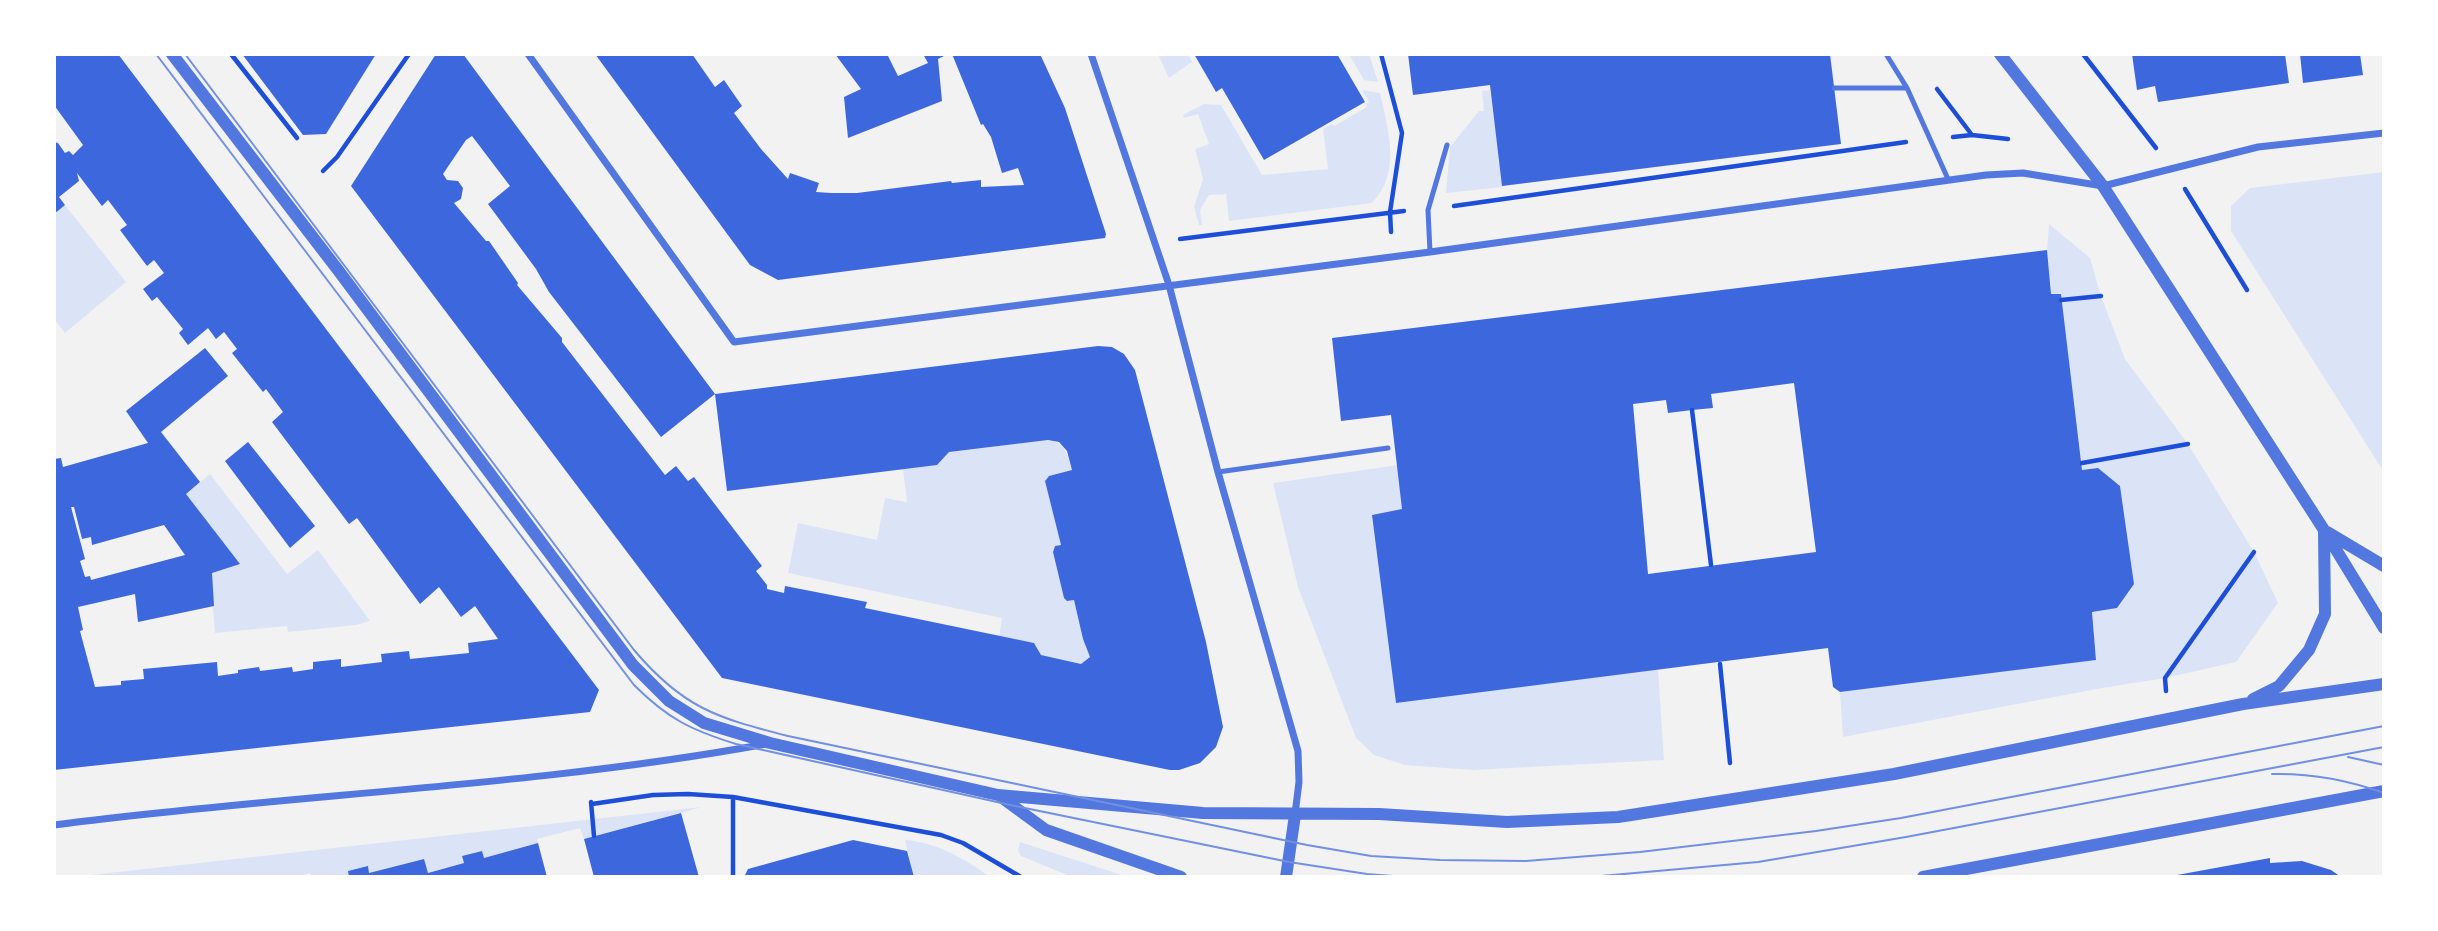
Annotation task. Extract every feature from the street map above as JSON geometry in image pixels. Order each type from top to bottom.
[{"type":"street","points":[[173,54],[633,665],[669,701],[704,723],[770,743],[998,794],[1203,813],[1295,816],[1380,814],[1507,822],[1618,817],[1894,774],[2243,704],[2384,684]]},
{"type":"street","points":[[528,54],[734,342],[1430,252],[1948,180],[2023,173],[2103,186],[2258,147],[2384,133]]},
{"type":"street","points":[[1091,54],[1169,285],[1218,472],[1298,751],[1299,782],[1286,877]]},
{"type":"street","points":[[2000,54],[2103,186],[2384,628]]},
{"type":"street","points":[[2324,530],[2384,566]]},
{"type":"street","points":[[2243,704],[2279,686],[2309,650],[2325,614],[2324,530]]},
{"type":"street","points":[[54,825],[588,769],[689,757],[770,743]]},
{"type":"street","points":[[1923,877],[2384,791]]},
{"type":"street","points":[[998,794],[1046,830],[1181,877]]},
{"type":"lane","points":[[1886,54],[1907,88],[1948,180]]},
{"type":"lane","points":[[1834,88],[1907,88]]},
{"type":"lane","points":[[1430,252],[1428,210],[1447,145]]},
{"type":"lane","points":[[1218,472],[1388,448]]},
{"type":"path","points":[[230,54],[297,138]]},
{"type":"path","points":[[323,171],[337,156],[409,54]]},
{"type":"path","points":[[1381,54],[1402,133],[1390,212],[1392,257]]},
{"type":"path","points":[[1934,85],[1972,135],[2008,139]]},
{"type":"path","points":[[1178,239],[1390,212],[1428,210],[1928,139]]},
{"type":"path","points":[[2061,300],[2101,296]]},
{"type":"path","points":[[1692,411],[1711,565]]},
{"type":"path","points":[[2082,463],[2188,444]]},
{"type":"path","points":[[2166,692],[2165,678],[2254,552]]},
{"type":"path","points":[[1720,664],[1730,762]]},
{"type":"path","points":[[592,804],[653,795],[733,797],[941,835],[974,849],[1021,877]]},
{"type":"path","points":[[591,796],[594,836]]},
{"type":"path","points":[[733,797],[733,877]]},
{"type":"shaded area","points":[[1158,54],[1188,54],[1192,62],[1169,78]]},
{"type":"shaded area","points":[[1349,54],[1369,54],[1378,82],[1364,80]]},
{"type":"shaded area","points":[[1362,90],[1380,93],[1389,136],[1390,164],[1387,178],[1372,203],[1229,221],[1226,194],[1209,195],[1200,210],[1202,225],[1199,225],[1194,207],[1203,179],[1195,149],[1209,144],[1198,114],[1184,118],[1183,115],[1204,104],[1221,105],[1262,175],[1328,169],[1323,129],[1332,124],[1334,126],[1367,107],[1369,102]]},
{"type":"shaded area","points":[[1490,90],[1503,187],[1446,193],[1450,147],[1479,111],[1484,111],[1482,91]]},
{"type":"shaded area","points":[[2384,172],[2384,472],[2231,231],[2231,206],[2250,188]]},
{"type":"shaded area","points":[[65,205],[126,282],[65,333],[54,319],[54,213]]},
{"type":"shaded area","points":[[2049,224],[2090,258],[2125,359],[2188,444],[2254,552],[2278,603],[2236,662],[2165,678],[1843,737],[1840,692],[2096,660],[2092,612],[2117,608],[2134,584],[2120,486],[2098,468],[2082,470],[2061,294],[2051,294],[2047,250]]},
{"type":"shaded area","points":[[1048,440],[1062,446],[1072,470],[1049,476],[1045,480],[1061,545],[1055,546],[1053,552],[1064,598],[1067,601],[1074,600],[1090,657],[1081,664],[1041,655],[1034,643],[999,637],[1002,618],[788,573],[798,523],[877,540],[885,498],[907,502],[903,469],[949,452]]},
{"type":"shaded area","points":[[1398,465],[1402,509],[1372,515],[1396,703],[1658,669],[1664,760],[1473,770],[1405,765],[1374,755],[1356,738],[1298,587],[1273,483]]},
{"type":"shaded area","points":[[210,474],[287,574],[318,550],[370,621],[356,625],[288,632],[287,626],[215,633],[210,573],[207,571],[239,564],[186,494]]},
{"type":"shaded area","points":[[702,807],[584,839],[580,828],[537,839],[538,843],[484,858],[481,851],[462,856],[464,863],[428,873],[423,859],[369,873],[368,867],[349,877],[311,877],[310,873],[297,877],[73,877]]},
{"type":"shaded area","points":[[905,840],[950,852],[990,877],[914,877]]},
{"type":"shaded area","points":[[1020,842],[1128,877],[1072,877],[1021,856],[1018,850]]},
{"type":"building","points":[[54,54],[118,54],[599,690],[590,712],[54,770],[54,459],[61,458],[63,467],[148,443],[126,411],[205,348],[228,376],[161,432],[200,482],[186,494],[240,564],[212,573],[214,606],[138,622],[135,594],[78,607],[83,630],[80,631],[95,687],[121,685],[121,681],[144,679],[143,669],[217,662],[218,676],[259,667],[260,671],[292,667],[293,672],[313,669],[313,662],[341,659],[341,667],[382,662],[381,654],[409,651],[410,659],[469,653],[468,643],[498,639],[475,606],[461,617],[439,587],[420,604],[357,518],[349,524],[272,422],[283,412],[266,389],[263,392],[232,353],[237,349],[224,332],[216,339],[208,328],[188,345],[179,333],[183,329],[157,297],[152,301],[143,289],[164,273],[154,260],[147,266],[120,230],[127,225],[108,200],[102,206],[77,173],[79,181],[59,197],[65,205],[54,214],[54,142],[58,143],[65,153],[69,151],[73,155],[83,145],[54,105]],"holes":[[[71,507],[74,507],[82,539],[91,537],[92,545],[164,525],[185,555],[91,580],[90,576],[85,577],[80,561],[85,559]]]},
{"type":"building","points":[[242,54],[376,54],[326,134],[303,135]]},
{"type":"building","points":[[436,54],[463,54],[715,394],[1098,346],[1112,347],[1124,354],[1135,370],[1206,642],[1223,727],[1216,747],[1200,763],[1170,770],[722,678],[351,186]],"holes":[[[472,136],[510,186],[488,204],[536,269],[549,292],[661,437],[715,394],[727,491],[937,465],[949,452],[1048,440],[1059,442],[1067,451],[1072,470],[1049,476],[1045,481],[1061,545],[1055,546],[1053,552],[1064,598],[1067,601],[1074,600],[1090,657],[1081,664],[1041,655],[1034,643],[865,608],[867,602],[785,586],[784,593],[767,589],[756,571],[762,566],[694,477],[688,481],[676,466],[665,475],[562,342],[562,338],[517,285],[489,241],[486,241],[454,203],[461,199],[463,188],[458,181],[447,180],[443,174],[466,140]]]},
{"type":"building","points":[[595,54],[692,54],[715,87],[724,80],[742,106],[734,113],[788,179],[790,173],[819,183],[816,192],[857,193],[951,181],[981,180],[981,187],[1024,185],[1018,168],[1002,173],[991,137],[983,124],[981,125],[952,54],[1040,54],[1065,108],[1106,234],[1105,238],[778,280],[750,265]]},
{"type":"building","points":[[835,54],[887,54],[898,76],[928,63],[923,54],[948,54],[938,59],[942,101],[848,138],[844,97],[861,89]]},
{"type":"building","points":[[1194,54],[1337,54],[1365,102],[1264,160],[1222,88],[1216,92]]},
{"type":"building","points":[[1408,54],[1830,54],[1841,144],[1502,186],[1490,85],[1413,95]]},
{"type":"building","points":[[2132,54],[2285,54],[2289,83],[2158,102],[2155,86],[2137,90]]},
{"type":"building","points":[[2300,54],[2360,54],[2363,75],[2303,83]]},
{"type":"building","points":[[2047,250],[2051,294],[2061,294],[2082,470],[2098,468],[2120,486],[2134,584],[2117,608],[2092,612],[2096,660],[1840,692],[1833,687],[1828,648],[1396,703],[1372,515],[1402,509],[1391,415],[1341,421],[1332,338]],"holes":[[[1794,383],[1816,552],[1648,574],[1633,404],[1666,400],[1668,413],[1713,408],[1711,394]]]},
{"type":"building","points":[[248,442],[315,526],[290,548],[225,461]]},
{"type":"building","points":[[681,813],[699,877],[594,877],[584,839]]},
{"type":"building","points":[[853,840],[907,851],[914,877],[744,877],[748,869]]},
{"type":"building","points":[[538,843],[547,877],[349,877],[348,871],[368,866],[369,873],[424,859],[428,873],[464,863],[462,856],[482,851],[484,858]]},
{"type":"building","points":[[2270,858],[2270,863],[2302,861],[2331,870],[2341,877],[2166,877]]},
{"type":"tram line","points":[[156,54],[634,685],[669,715],[706,734],[736,744],[1015,806],[1289,862],[1406,877]]},
{"type":"tram line","points":[[185,54],[634,650],[652,670],[686,698],[741,723],[788,736],[1307,845],[1371,856],[1526,861],[1640,852],[1901,818],[2384,726]]},
{"type":"tram line","points":[[1590,877],[1758,862],[1906,837],[2384,747]]},
{"type":"tram line","points":[[2348,757],[2384,765]]},
{"type":"tram line","points":[[2272,774],[2329,778],[2384,793]]}]
